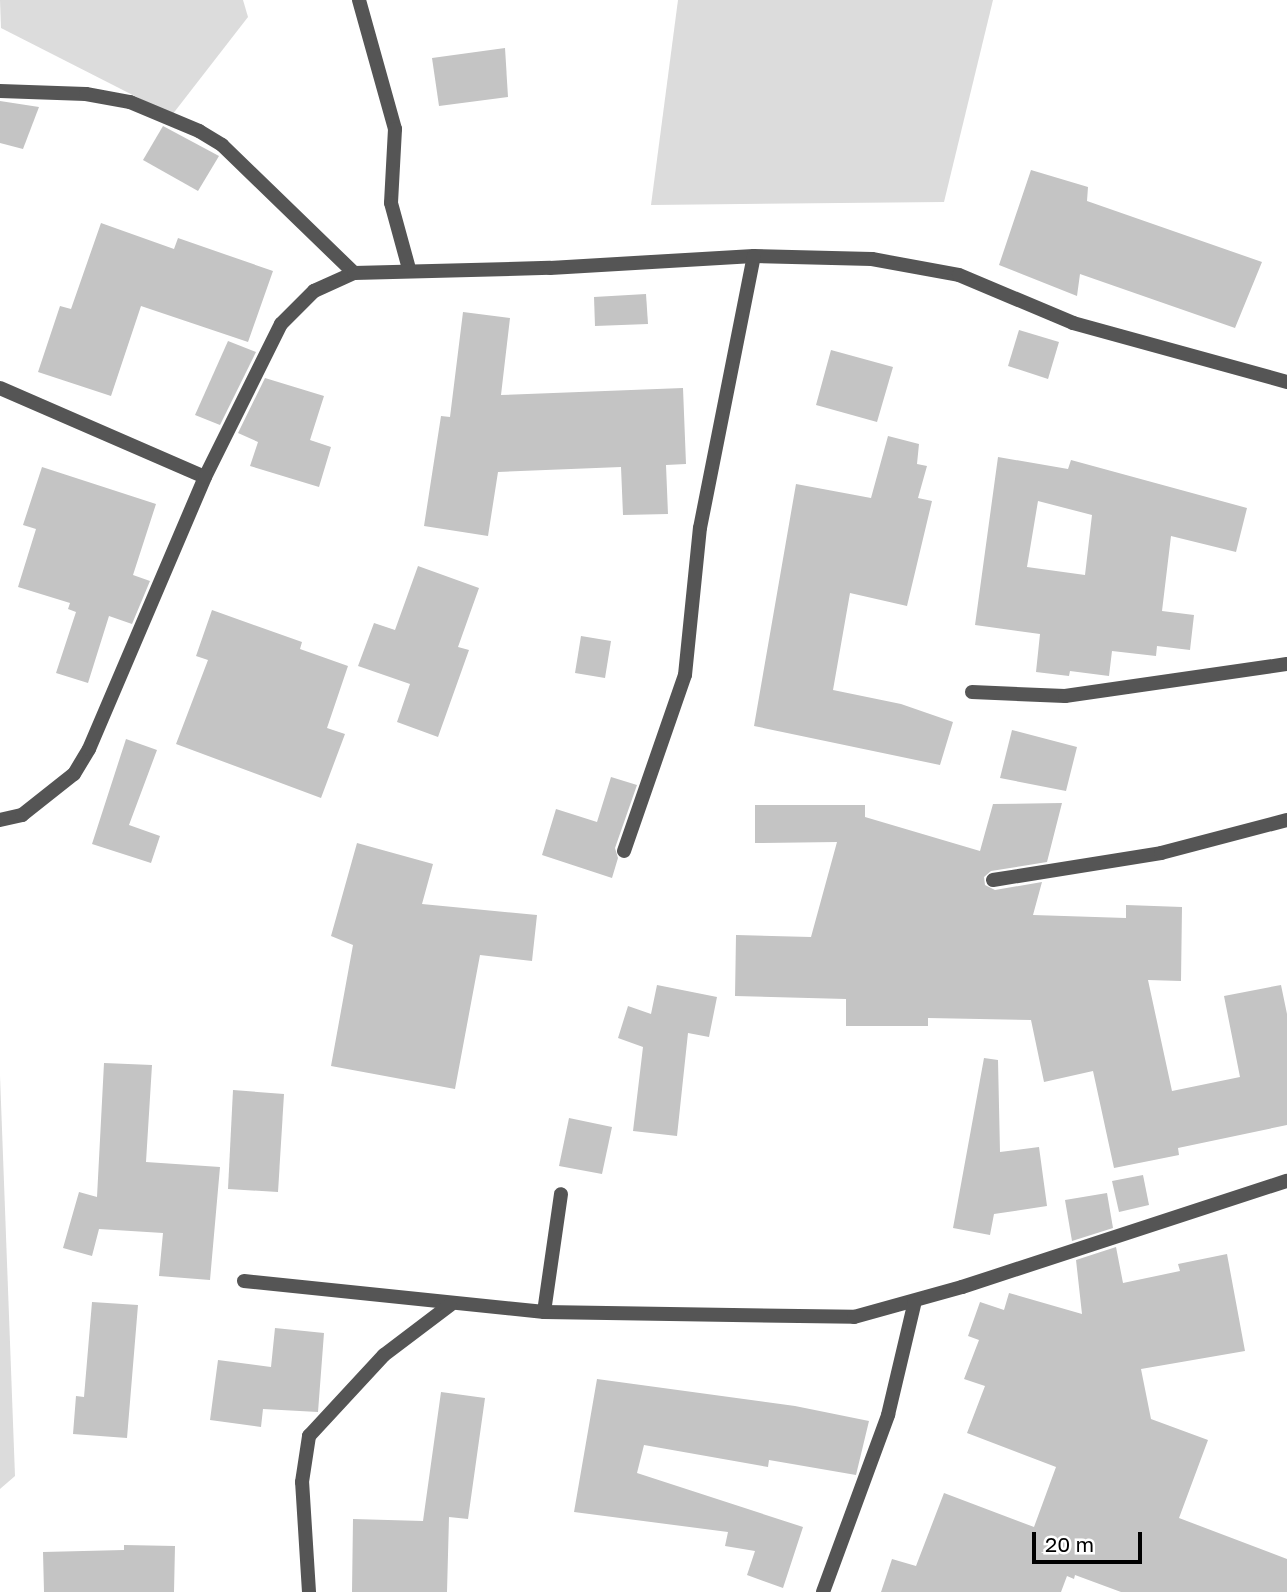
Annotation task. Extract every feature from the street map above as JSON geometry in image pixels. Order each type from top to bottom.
[{"type":"street","points":[[359,0],[395,129],[391,203],[409,269]]},
{"type":"street","points":[[0,91],[86,94],[130,102],[199,131],[222,145],[354,273]]},
{"type":"street","points":[[624,851],[684,675],[700,528],[754,256]]},
{"type":"street","points":[[0,820],[22,815],[55,792],[89,749],[205,477],[281,324],[314,291],[354,273],[409,269],[550,268],[754,256],[872,259],[958,275],[1073,323],[1287,382]]},
{"type":"street","points":[[0,388],[205,477]]},
{"type":"street","points":[[972,692],[1065,696],[1287,663]]},
{"type":"street","points":[[993,880],[1161,853],[1287,820]]},
{"type":"street","points":[[244,1281],[450,1305],[544,1312],[854,1317],[915,1301],[1287,1181]]},
{"type":"street","points":[[544,1312],[561,1194]]},
{"type":"street","points":[[823,1592],[888,1415],[915,1301]]},
{"type":"street","points":[[309,1592],[302,1482],[309,1436],[384,1355],[450,1305]]},
{"type":"shaded area","points":[[0,0],[243,0],[248,17],[172,115],[1,28]]},
{"type":"shaded area","points":[[678,0],[993,0],[944,202],[651,205]]},
{"type":"shaded area","points":[[0,1076],[15,1476],[0,1489]]},
{"type":"building","points":[[505,48],[508,97],[439,106],[432,58]]},
{"type":"building","points":[[0,101],[39,107],[23,149],[0,143]]},
{"type":"building","points":[[163,126],[219,156],[198,191],[143,160]]},
{"type":"building","points":[[1031,170],[1088,187],[1087,201],[1262,262],[1235,328],[1080,274],[1077,296],[999,265]]},
{"type":"building","points":[[101,223],[174,249],[178,238],[273,271],[248,342],[141,306],[111,396],[38,372],[60,306],[71,309]]},
{"type":"building","points":[[646,294],[648,324],[595,326],[594,297]]},
{"type":"building","points":[[463,312],[510,318],[501,395],[683,388],[686,464],[666,465],[668,514],[623,515],[621,467],[498,472],[488,536],[424,526],[441,416],[450,417]]},
{"type":"building","points":[[1019,330],[1059,342],[1048,379],[1008,366]]},
{"type":"building","points":[[228,341],[256,352],[220,425],[195,415]]},
{"type":"building","points":[[831,350],[893,367],[877,422],[816,405]]},
{"type":"building","points":[[265,378],[324,396],[310,440],[331,447],[319,487],[250,466],[258,442],[238,433]]},
{"type":"building","points":[[888,436],[919,444],[917,464],[927,466],[918,498],[932,501],[907,606],[850,593],[833,690],[901,704],[953,722],[940,765],[754,726],[796,484],[871,498]]},
{"type":"building","points":[[998,457],[1068,469],[1071,460],[1247,508],[1236,552],[1171,536],[1162,611],[1194,615],[1190,650],[1157,646],[1156,656],[1112,651],[1109,676],[1070,671],[1069,676],[1036,672],[1040,634],[975,625]],"holes":[[[1038,501],[1092,515],[1085,575],[1027,567]]]},
{"type":"building","points":[[42,467],[156,504],[133,575],[150,581],[132,624],[109,616],[88,683],[56,673],[76,612],[68,609],[70,603],[18,587],[36,529],[23,525]]},
{"type":"building","points":[[418,566],[479,588],[458,647],[469,650],[438,737],[397,722],[410,684],[358,666],[374,623],[395,630]]},
{"type":"building","points":[[212,610],[302,642],[300,649],[348,666],[327,728],[345,734],[321,798],[176,744],[208,660],[196,656]]},
{"type":"building","points":[[581,636],[611,641],[605,678],[575,673]]},
{"type":"building","points":[[1012,730],[1077,747],[1066,791],[1000,778]]},
{"type":"building","points":[[126,739],[157,750],[129,825],[160,836],[151,863],[92,844]]},
{"type":"building","points":[[611,777],[637,785],[615,848],[618,858],[612,878],[542,855],[556,809],[597,822]]},
{"type":"building","points":[[1062,803],[1047,862],[991,871],[984,877],[985,885],[995,890],[1042,882],[1033,915],[1126,918],[1126,905],[1182,907],[1181,981],[1148,980],[1172,1091],[1240,1077],[1224,996],[1281,985],[1287,1014],[1287,1125],[1178,1148],[1179,1155],[1114,1168],[1093,1071],[1044,1082],[1031,1020],[928,1018],[928,1026],[846,1026],[846,999],[735,996],[736,935],[811,937],[837,842],[755,843],[755,805],[865,805],[865,817],[980,851],[993,804]]},
{"type":"building","points":[[357,843],[433,864],[422,904],[537,915],[532,961],[480,955],[455,1089],[331,1066],[353,945],[331,936]]},
{"type":"building","points":[[657,985],[717,997],[709,1037],[688,1033],[677,1136],[633,1131],[643,1047],[618,1038],[628,1006],[651,1014]]},
{"type":"building","points":[[984,1058],[998,1060],[1000,1152],[1039,1147],[1047,1206],[994,1214],[990,1235],[953,1228]]},
{"type":"building","points":[[104,1063],[152,1065],[146,1162],[220,1167],[210,1280],[159,1276],[163,1233],[99,1229],[92,1256],[63,1248],[79,1192],[97,1197]]},
{"type":"building","points":[[233,1090],[284,1094],[278,1192],[228,1189]]},
{"type":"building","points":[[569,1118],[612,1127],[602,1174],[559,1166]]},
{"type":"building","points":[[1143,1175],[1149,1205],[1119,1212],[1112,1181]]},
{"type":"building","points":[[1107,1193],[1113,1228],[1072,1241],[1065,1200]]},
{"type":"building","points":[[1116,1247],[1123,1283],[1180,1271],[1178,1264],[1227,1254],[1245,1351],[1141,1369],[1151,1419],[1208,1440],[1179,1518],[1287,1559],[1287,1592],[1121,1592],[1075,1575],[1074,1579],[1067,1576],[1061,1592],[881,1592],[892,1559],[916,1566],[944,1493],[1034,1527],[1056,1467],[967,1433],[985,1386],[964,1379],[979,1340],[968,1336],[980,1302],[1004,1310],[1009,1293],[1082,1314],[1076,1260]]},
{"type":"building","points":[[92,1302],[138,1305],[127,1438],[73,1434],[76,1396],[84,1397]]},
{"type":"building","points":[[275,1328],[324,1333],[318,1412],[263,1409],[261,1427],[210,1420],[218,1360],[271,1367]]},
{"type":"building","points":[[597,1379],[795,1406],[869,1421],[856,1475],[769,1460],[768,1467],[644,1445],[637,1473],[803,1527],[783,1588],[747,1575],[755,1551],[725,1546],[728,1532],[574,1512]]},
{"type":"building","points":[[441,1392],[485,1398],[468,1519],[449,1517],[447,1592],[352,1592],[353,1519],[423,1521]]},
{"type":"building","points":[[124,1545],[175,1546],[174,1592],[44,1592],[43,1552],[124,1550]]}]
